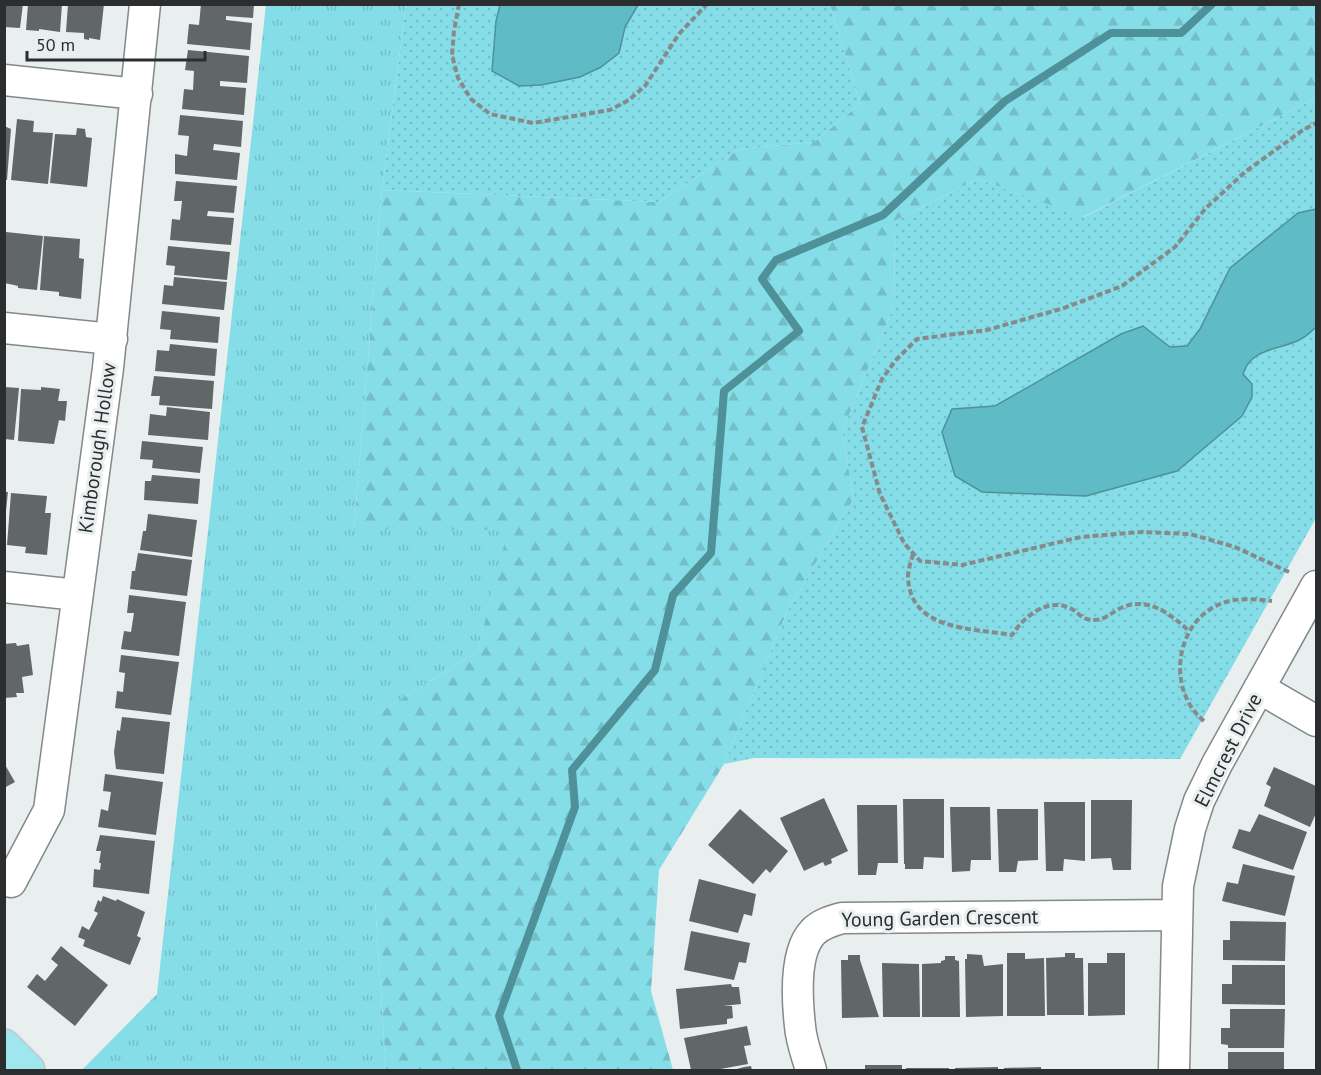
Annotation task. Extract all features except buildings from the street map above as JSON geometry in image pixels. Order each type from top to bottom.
[{"type":"main road","points":[[4,1046],[28,1071]]},
{"type":"street","name":"Kimborough Hollow","points":[[11,882],[49,810],[112,339],[145,4]]},
{"type":"street","points":[[4,80],[137,94]]},
{"type":"street","points":[[4,328],[112,339]]},
{"type":"street","name":"Elmcrest Drive","points":[[1174,1071],[1178,886],[1184,853],[1199,801],[1217,764],[1317,586]]},
{"type":"street","points":[[4,587],[77,595]]},
{"type":"street","points":[[1259,688],[1317,721]]},
{"type":"street","name":"Young Garden Crescent","points":[[811,1071],[800,1027],[798,980],[802,950],[812,933],[823,924],[842,918],[1177,915]]},
{"type":"path","points":[[459,4],[452,55],[458,78],[471,99],[490,114],[533,123],[610,110],[629,100],[645,86],[679,34],[707,4]]},
{"type":"path","points":[[1289,572],[1235,548],[1190,534],[1142,532],[1081,537],[962,565],[920,561],[904,543],[880,494],[862,427],[882,379],[896,360],[917,339],[987,330],[1064,308],[1122,286],[1175,247],[1205,209],[1245,172],[1303,130],[1317,123]]},
{"type":"path","points":[[913,553],[908,577],[914,602],[933,620],[946,624],[1012,635],[1019,623],[1042,608],[1056,606],[1070,608],[1084,618],[1093,620],[1138,604],[1153,606],[1167,612],[1189,630]]},
{"type":"path","points":[[1204,721],[1194,712],[1184,693],[1180,672],[1182,651],[1189,630],[1201,616],[1218,605],[1237,599],[1272,601]]},
{"type":"green space","points":[[266,5],[406,5],[382,190],[354,529],[509,529],[477,652],[375,715],[375,900],[386,1070],[82,1070],[157,994]]},
{"type":"green space","points":[[406,5],[830,5],[860,104],[814,142],[739,149],[659,202],[382,190]]},
{"type":"green space","points":[[830,5],[1316,5],[1316,98],[1083,217],[978,179],[895,221],[894,306],[842,432],[854,498],[787,612],[724,764],[659,870],[651,991],[673,1070],[386,1070],[375,900],[375,715],[477,652],[508,530],[354,529],[382,190],[659,202],[739,149],[814,142],[860,104]]},
{"type":"green space","points":[[1316,98],[1316,518],[1180,759],[754,758],[724,764],[787,612],[854,498],[842,432],[894,306],[895,221],[978,179],[1084,217]]},
{"type":"shaded area","points":[[500,4],[638,5],[625,27],[619,53],[601,67],[580,77],[541,85],[519,86],[492,71],[496,21]]},
{"type":"shaded area","points":[[1316,209],[1316,327],[1300,340],[1265,352],[1252,360],[1243,374],[1252,384],[1252,397],[1242,416],[1177,471],[1086,496],[982,492],[955,476],[942,432],[952,409],[995,406],[1121,334],[1143,326],[1170,347],[1187,346],[1200,329],[1230,268],[1298,213]]},
{"type":"waterway","points":[[517,1070],[499,1016],[575,807],[572,770],[655,670],[673,595],[711,553],[724,391],[799,331],[762,279],[776,260],[883,215],[1005,101],[1111,33],[1181,33],[1212,4]]}]
